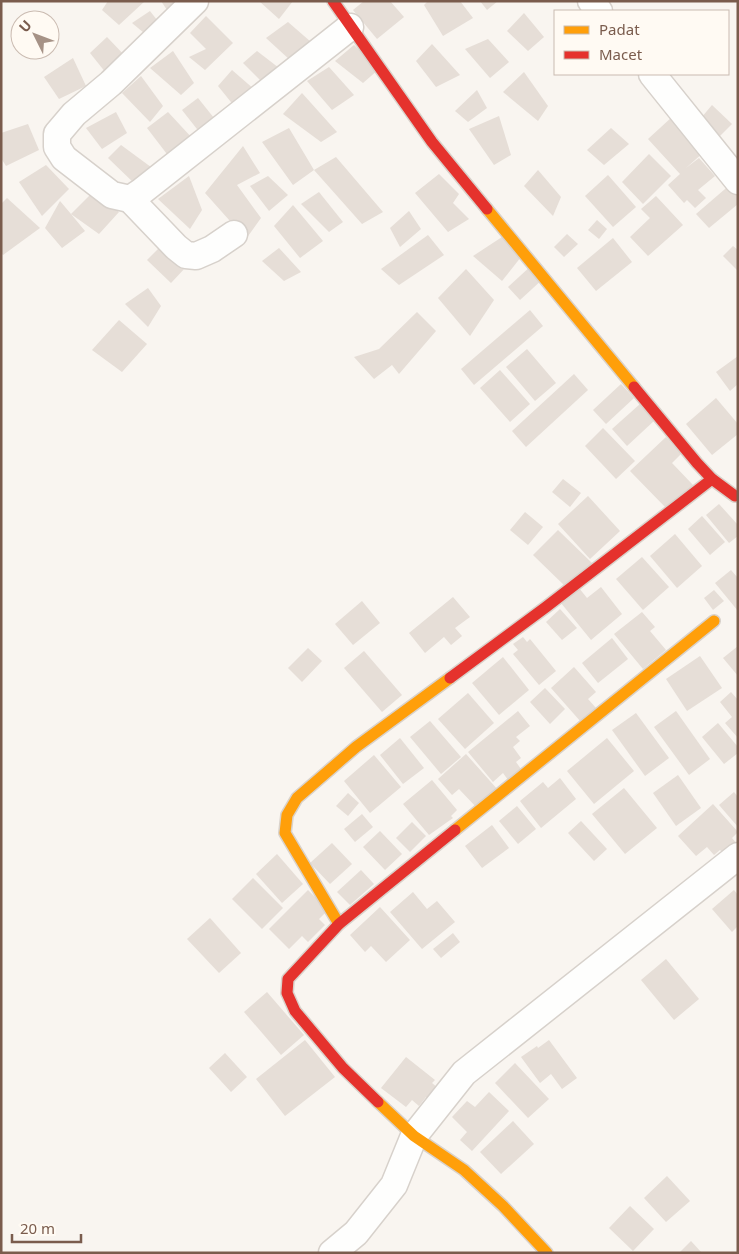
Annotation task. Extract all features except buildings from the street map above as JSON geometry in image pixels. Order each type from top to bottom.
[{"type":"street","points":[[195,1],[111,83],[74,114],[57,134],[57,147],[64,158],[112,196],[130,199],[186,255],[196,256],[212,249],[234,234]]},
{"type":"street","points":[[130,199],[142,191],[341,9],[432,142],[712,479],[737,498]]},
{"type":"street","points":[[653,75],[738,181]]},
{"type":"street","points":[[340,924],[285,833],[286,815],[297,798],[356,747],[546,607],[712,479]]},
{"type":"street","points":[[547,1253],[503,1206],[464,1170],[414,1136],[344,1068],[295,1011],[287,993],[288,979],[340,924],[714,621]]},
{"type":"street","points":[[332,1253],[356,1233],[394,1185],[414,1136],[464,1074],[738,856]]},
{"type":"traffic: slow","points":[[487,209],[634,387]]},
{"type":"traffic: slow","points":[[455,830],[714,621]]},
{"type":"traffic: slow","points":[[339,924],[285,833],[287,815],[297,798],[356,747],[450,678]]},
{"type":"traffic: slow","points":[[378,1102],[414,1136],[464,1170],[503,1206],[547,1253]]},
{"type":"traffic: jam","points":[[333,1],[432,142],[487,209]]},
{"type":"traffic: jam","points":[[634,387],[697,463],[712,479],[735,496]]},
{"type":"traffic: jam","points":[[450,678],[546,607],[712,479]]},
{"type":"traffic: jam","points":[[378,1102],[343,1068],[295,1011],[287,993],[288,979],[339,924],[455,830]]}]
